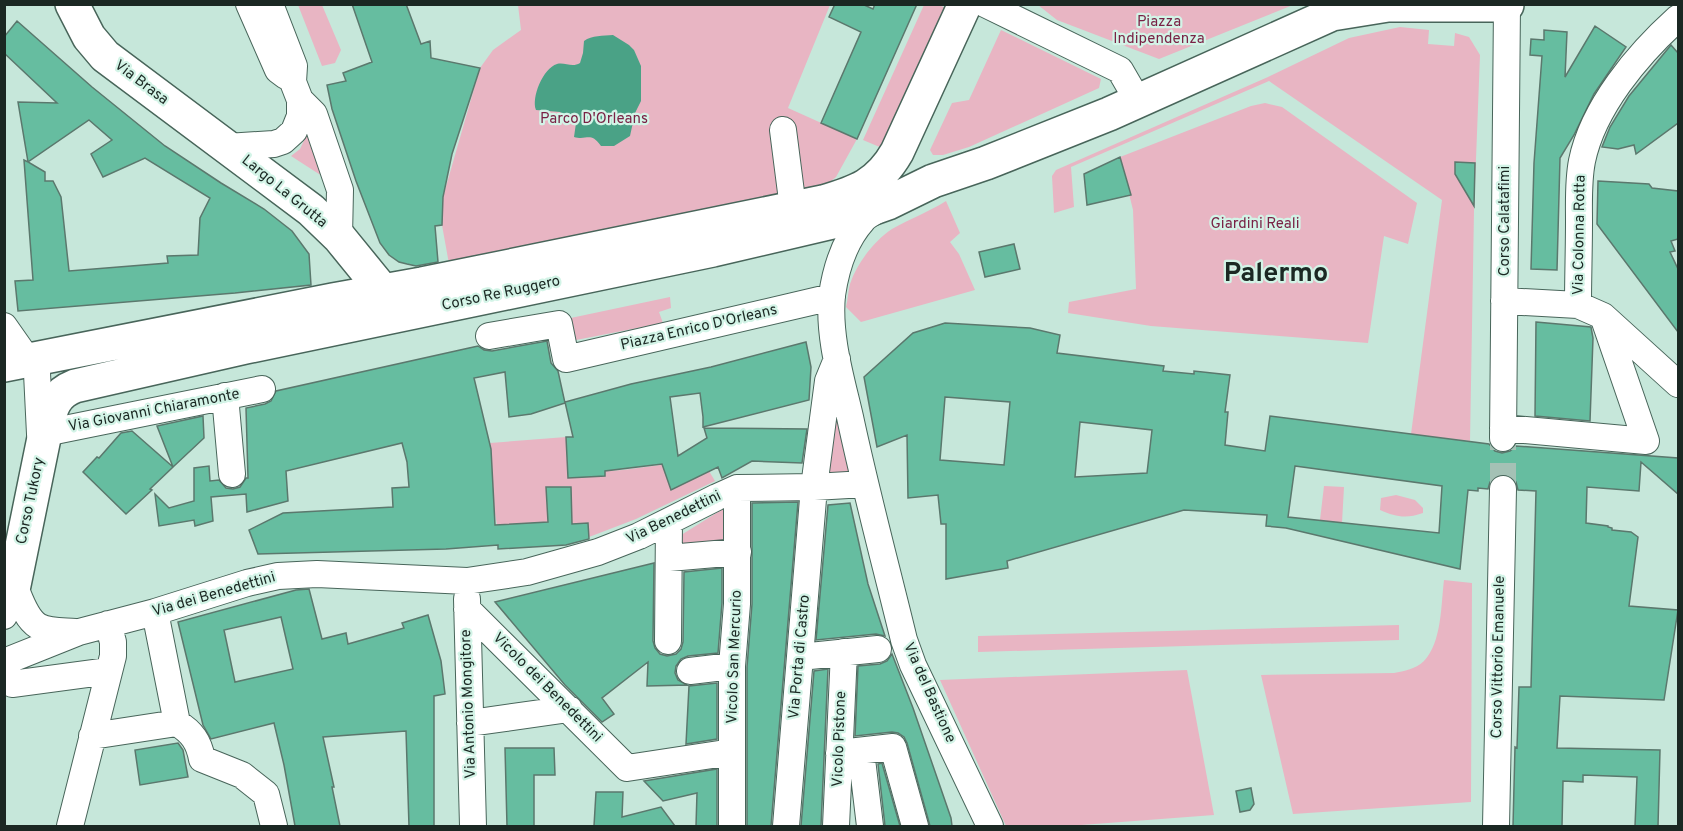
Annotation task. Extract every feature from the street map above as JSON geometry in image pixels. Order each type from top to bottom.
[{"type":"main road","name":"Via Brasa","points":[[72,4],[89,37],[105,56],[227,147]]},
{"type":"main road","points":[[965,4],[903,142],[900,160],[902,169],[907,176],[916,181],[933,181],[986,163],[1109,114],[1332,14],[1388,5],[1507,4]]},
{"type":"main road","name":"Corso Re Ruggero","points":[[17,362],[808,205],[854,193],[868,185],[892,161],[903,142]]},
{"type":"main road","name":"Largo La Grutta","points":[[227,147],[311,210],[339,237],[383,291]]},
{"type":"main road","name":"Corso Re Ruggero","points":[[64,390],[257,345],[797,231],[837,221],[888,202],[933,181]]},
{"type":"main road","name":"Corso Tukory","points":[[8,595],[52,409],[57,397],[64,390]]},
{"type":"street","points":[[985,4],[1120,70],[1138,101]]},
{"type":"street","name":"Corso Calatafimi","points":[[1507,4],[1503,433],[1646,441],[1603,316]]},
{"type":"street","points":[[256,5],[294,66],[296,91]]},
{"type":"street","name":"Via Colonna Rotta","points":[[1578,305],[1580,183],[1582,161],[1594,124],[1633,65],[1652,42],[1678,20]]},
{"type":"street","name":"Largo La Grutta","points":[[227,147],[274,144],[283,141],[294,131],[300,116],[296,91]]},
{"type":"street","name":"Largo La Grutta","points":[[296,91],[314,114],[340,190],[339,237]]},
{"type":"street","points":[[783,130],[808,205]]},
{"type":"street","points":[[865,484],[837,359],[832,324],[832,297],[838,261],[851,236],[864,218],[888,202]]},
{"type":"street","name":"Piazza Enrico D'Orleans","points":[[489,336],[559,324],[566,359],[832,297]]},
{"type":"street","points":[[1504,301],[1578,305],[1603,316],[1678,384]]},
{"type":"street","points":[[4,326],[17,362],[37,373],[43,444]]},
{"type":"street","name":"Via Porta di Castro","points":[[786,826],[814,487],[828,381],[837,359]]},
{"type":"street","name":"Via Giovanni Chiaramonte","points":[[43,444],[225,396],[262,389]]},
{"type":"street","points":[[225,396],[232,474]]},
{"type":"street","name":"Via Benedettini","points":[[467,581],[527,572],[598,552],[639,536],[717,496],[865,484]]},
{"type":"street","name":"Via del Bastione","points":[[865,484],[891,644],[913,665],[990,826]]},
{"type":"street","name":"Corso Vittorio Emanuele","points":[[1493,826],[1503,489]]},
{"type":"street","name":"Vicolo San Mercurio","points":[[732,826],[732,666],[737,604],[737,496]]},
{"type":"street","points":[[668,641],[669,521]]},
{"type":"street","points":[[669,558],[738,552]]},
{"type":"street","name":"Via dei Benedettini","points":[[4,662],[79,632],[155,612],[246,583],[278,576],[317,574],[467,581]]},
{"type":"street","name":"Via Antonio Mongitore","points":[[467,581],[473,826]]},
{"type":"street","points":[[8,595],[38,626],[50,630],[79,632]]},
{"type":"street","name":"Vicolo dei Benedettini","points":[[467,609],[627,768],[732,752]]},
{"type":"street","points":[[155,612],[177,723]]},
{"type":"street","points":[[70,826],[113,656],[113,642],[108,624]]},
{"type":"street","points":[[800,657],[849,653],[891,644]]},
{"type":"street","name":"Vicolo Pistone","points":[[836,826],[850,752],[844,652]]},
{"type":"street","points":[[690,671],[732,666]]},
{"type":"street","points":[[4,680],[12,684],[109,671]]},
{"type":"street","points":[[470,723],[568,709]]},
{"type":"street","points":[[92,736],[177,723],[189,730],[200,746],[202,759],[242,775],[266,794],[274,826]]},
{"type":"street","points":[[870,826],[850,752],[893,747],[915,826]]},
{"type":"green space","points":[[298,5],[322,5],[341,50],[335,63],[322,66]]},
{"type":"green space","name":"Parco D'Orleans","points":[[518,5],[830,5],[788,108],[857,139],[836,177],[825,186],[449,264],[442,225],[443,197],[480,68],[493,50],[521,30]]},
{"type":"green space","points":[[924,5],[939,5],[946,8],[882,148],[863,140]]},
{"type":"green space","name":"Piazza Indipendenza","points":[[1038,5],[1293,5],[1159,59],[1057,20]]},
{"type":"green space","points":[[1400,27],[1429,30],[1428,44],[1454,46],[1455,33],[1469,37],[1480,55],[1474,211],[1470,441],[1411,434],[1442,200],[1269,81],[1071,167],[1074,207],[1054,213],[1052,176],[1056,170],[1268,77],[1349,38]]},
{"type":"green space","points":[[1001,30],[1101,79],[1099,88],[969,147],[943,155],[933,155],[930,150],[952,103],[969,100]]},
{"type":"green space","name":"Giardini Reali","points":[[1265,103],[1282,107],[1417,203],[1408,244],[1384,236],[1368,343],[1151,326],[1068,313],[1069,302],[1136,289],[1133,210],[1120,157],[1251,106]]},
{"type":"green space","points":[[308,132],[322,176],[291,156],[300,149]]},
{"type":"green space","points":[[946,201],[960,233],[950,242],[959,254],[975,290],[861,322],[846,307],[850,284],[862,261],[873,246],[892,229]]},
{"type":"green space","points":[[670,297],[671,308],[659,312],[663,323],[571,341],[566,319]]},
{"type":"green space","points":[[841,417],[853,473],[824,476],[834,419]]},
{"type":"green space","points":[[566,437],[568,478],[605,476],[605,471],[675,463],[666,474],[671,490],[709,471],[715,481],[636,519],[589,537],[588,523],[572,524],[570,486],[546,487],[548,527],[497,525],[490,443]]},
{"type":"green space","points":[[1324,486],[1344,487],[1342,523],[1320,520]]},
{"type":"green space","points":[[1396,495],[1415,500],[1423,508],[1423,513],[1401,516],[1380,510],[1381,498]]},
{"type":"green space","points":[[726,507],[726,542],[680,547],[678,537]]},
{"type":"green space","points":[[1444,580],[1472,583],[1471,802],[1293,814],[1261,675],[1394,673],[1417,666],[1424,661],[1434,644],[1440,622]]},
{"type":"green space","points":[[1399,625],[1399,640],[978,652],[978,636]]},
{"type":"green space","points":[[1187,670],[1214,815],[1068,826],[1006,826],[940,680]]},
{"type":"shaded area","points":[[613,35],[634,50],[641,66],[641,101],[635,113],[630,136],[614,146],[601,146],[591,138],[574,137],[576,123],[560,112],[536,110],[535,98],[539,84],[552,67],[557,64],[580,63],[584,41],[594,37]]},
{"type":"building","points":[[352,4],[406,4],[421,44],[430,41],[431,58],[480,68],[452,154],[443,197],[442,225],[435,226],[438,262],[416,266],[399,262],[389,255],[380,243],[332,109],[327,85],[346,81],[343,73],[372,62]]},
{"type":"building","points":[[835,4],[862,4],[873,9],[875,4],[917,4],[857,139],[821,123],[861,32],[829,17]]},
{"type":"building","points":[[17,21],[92,87],[165,146],[264,209],[292,231],[309,254],[311,285],[18,311],[15,281],[33,280],[24,160],[28,162],[18,102],[57,103],[4,53],[4,37]],"holes":[[[89,120],[112,140],[91,154],[103,177],[145,158],[210,198],[200,218],[198,255],[167,256],[168,263],[69,271],[61,197],[53,181],[45,181],[45,172],[28,162]]]},
{"type":"building","points":[[1595,26],[1626,47],[1594,94],[1560,158],[1557,270],[1531,269],[1534,163],[1542,56],[1530,55],[1531,39],[1544,40],[1544,30],[1567,32],[1565,77]]},
{"type":"building","points":[[1671,45],[1678,53],[1678,123],[1636,154],[1634,145],[1618,149],[1602,147],[1610,127],[1629,96]]},
{"type":"building","points":[[1120,157],[1131,195],[1087,205],[1084,174]]},
{"type":"building","points":[[1455,162],[1475,163],[1474,206],[1455,174]]},
{"type":"building","points":[[1598,181],[1649,184],[1652,188],[1678,191],[1678,239],[1671,241],[1675,251],[1670,252],[1678,269],[1678,332],[1597,224]]},
{"type":"building","points":[[1014,244],[1020,269],[985,277],[979,252]]},
{"type":"building","points":[[1536,322],[1591,327],[1593,338],[1590,421],[1535,416]]},
{"type":"building","points":[[945,323],[1030,328],[1060,335],[1057,353],[1164,366],[1163,371],[1194,374],[1194,371],[1230,375],[1225,412],[1228,412],[1225,445],[1265,451],[1270,416],[1489,444],[1495,451],[1502,453],[1516,446],[1678,458],[1678,494],[1641,462],[1639,491],[1587,487],[1586,523],[1631,532],[1638,537],[1629,606],[1678,610],[1664,700],[1560,696],[1557,748],[1660,750],[1658,826],[1635,826],[1637,777],[1583,775],[1583,782],[1563,781],[1562,826],[1513,826],[1519,687],[1531,687],[1536,491],[1518,490],[1516,482],[1510,476],[1503,474],[1495,476],[1488,489],[1468,490],[1460,569],[1286,528],[1266,526],[1267,515],[1184,510],[1007,561],[1008,568],[946,579],[946,524],[941,524],[938,495],[908,498],[907,435],[877,447],[864,377],[913,333]],"holes":[[[945,397],[1010,402],[1004,465],[940,460]],[[1080,422],[1152,430],[1147,473],[1075,477]],[[1295,466],[1442,486],[1439,533],[1288,517]]]},
{"type":"building","points":[[547,341],[551,363],[558,371],[565,403],[531,414],[509,417],[505,372],[474,378],[491,449],[495,525],[548,522],[546,487],[571,487],[572,524],[588,523],[589,539],[566,545],[498,549],[498,545],[446,549],[258,554],[249,530],[283,513],[393,507],[392,488],[409,487],[407,462],[402,443],[286,471],[288,501],[247,512],[246,494],[211,497],[213,521],[195,526],[194,520],[159,526],[155,494],[169,508],[194,501],[194,468],[209,466],[210,481],[219,480],[226,488],[240,487],[248,478],[246,408],[271,401],[276,391],[478,346],[492,351]]},
{"type":"building","points":[[806,342],[811,367],[809,400],[703,427],[700,393],[670,397],[678,456],[707,438],[704,428],[807,429],[802,463],[752,461],[722,478],[718,467],[671,490],[662,464],[605,471],[605,476],[568,478],[566,437],[573,437],[565,402]]},
{"type":"building","points":[[203,416],[204,438],[173,467],[157,426]]},
{"type":"building","points":[[132,431],[173,467],[126,514],[83,472],[121,433]]},
{"type":"building","points":[[798,502],[771,826],[747,826],[747,667],[752,604],[752,503]]},
{"type":"building","points":[[850,503],[868,584],[885,636],[876,634],[816,640],[828,505]]},
{"type":"building","points":[[654,563],[653,641],[660,654],[667,656],[676,654],[683,642],[684,572],[722,568],[718,653],[688,656],[681,659],[676,666],[675,673],[678,680],[687,685],[647,686],[648,662],[602,698],[614,714],[602,722],[565,685],[495,602]]},
{"type":"building","points":[[309,589],[322,639],[346,633],[348,644],[404,628],[402,623],[428,615],[441,661],[445,694],[434,696],[434,826],[409,826],[406,731],[323,737],[340,826],[295,826],[274,723],[211,739],[203,725],[178,622],[296,590]],"holes":[[[281,617],[293,669],[235,682],[224,630]]]},
{"type":"building","points":[[892,654],[913,708],[952,826],[930,826],[904,737],[892,732],[855,736],[858,666],[880,664],[887,661]]},
{"type":"building","points":[[828,669],[821,826],[801,826],[814,671]]},
{"type":"building","points":[[717,683],[717,739],[686,744],[689,686]]},
{"type":"building","points":[[178,743],[183,750],[188,777],[140,785],[135,750]]},
{"type":"building","points":[[505,748],[554,748],[555,775],[534,775],[534,826],[507,826]]},
{"type":"building","points":[[882,763],[900,826],[885,826],[878,764]]},
{"type":"building","points":[[717,769],[717,826],[696,826],[697,793],[663,801],[644,781]]},
{"type":"building","points":[[1251,788],[1254,804],[1250,810],[1240,812],[1236,791]]},
{"type":"building","points":[[596,792],[623,792],[622,817],[661,807],[675,826],[594,826]]},
{"type":"tunnel","points":[[1503,438],[1503,489]]},
{"type":"district","name":"Palermo","points":[[1276,274]]}]
